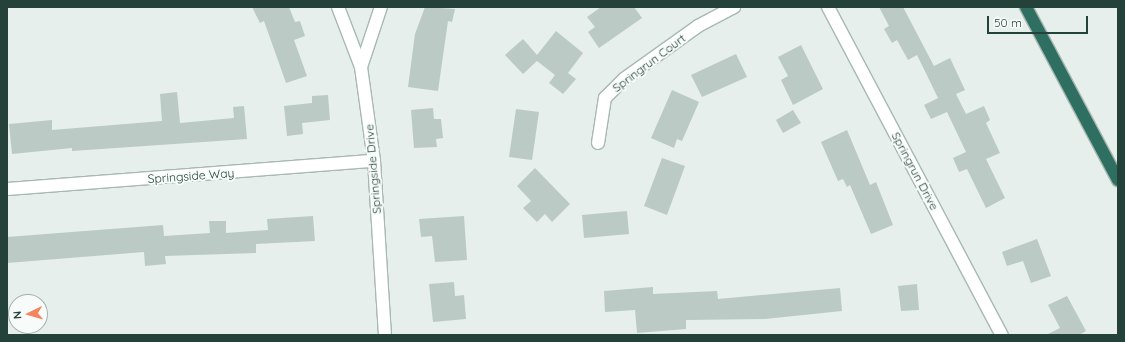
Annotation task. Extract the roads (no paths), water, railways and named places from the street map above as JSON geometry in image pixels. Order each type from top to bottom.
[{"type":"highway","points":[[1026,7],[1118,180]]},
{"type":"street","name":"Springside Drive","points":[[338,7],[361,67],[374,161],[385,335]]},
{"type":"street","points":[[361,67],[381,7]]},
{"type":"street","name":"Springrun Court","points":[[598,143],[605,98],[614,89],[698,26],[734,7]]},
{"type":"street","name":"Springrun Drive","points":[[828,7],[1002,335]]},
{"type":"street","name":"Springside Way","points":[[7,189],[374,161]]}]
